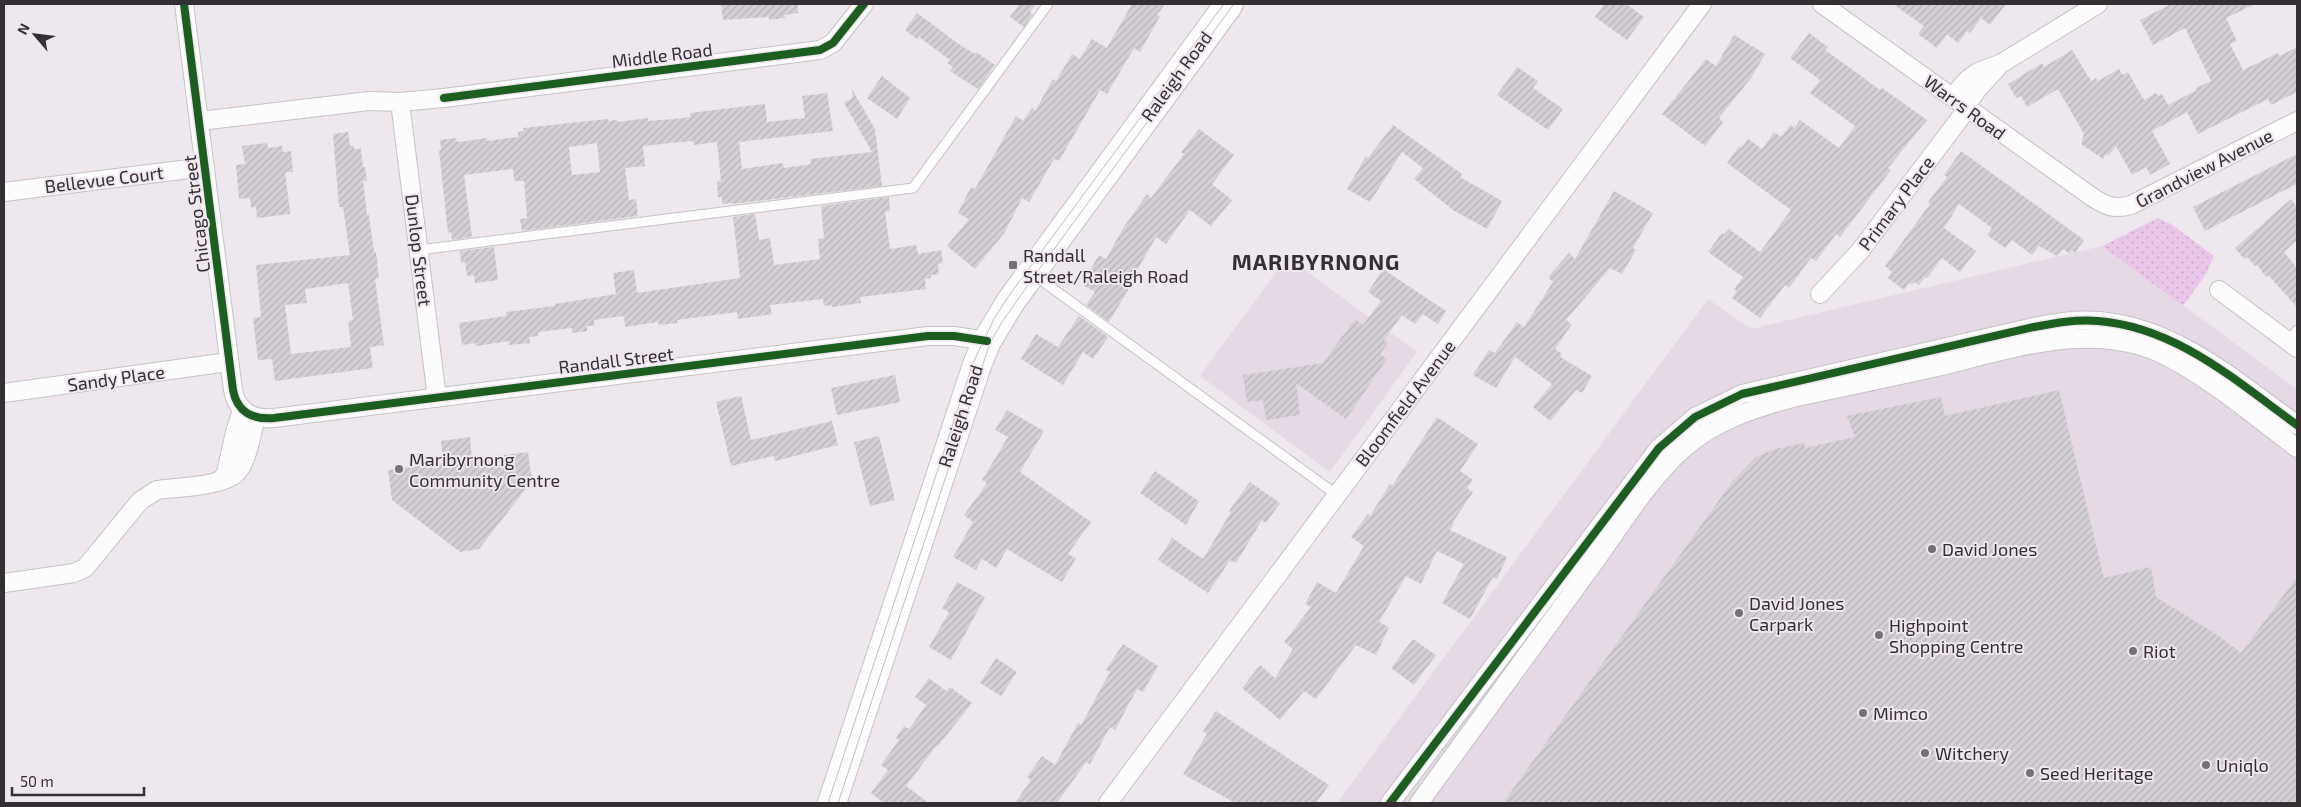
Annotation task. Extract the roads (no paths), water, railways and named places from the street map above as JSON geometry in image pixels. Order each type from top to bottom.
[{"type":"main road","name":"Raleigh Road","points":[[833,802],[986,342],[998,320],[1229,4]]},
{"type":"street","name":"Chicago Street","points":[[184,4],[200,121],[228,362],[235,400],[249,414]]},
{"type":"street","name":"Middle Road","points":[[200,121],[369,101],[400,102],[820,50],[833,44],[864,4]]},
{"type":"street","name":"Bloomfield Avenue","points":[[1108,803],[1702,4]]},
{"type":"street","name":"Warrs Road","points":[[1822,4],[2110,208]]},
{"type":"street","name":"Primary Place","points":[[1820,294],[1860,251],[1961,104],[1968,79],[1978,72],[2002,63],[2098,4]]},
{"type":"street","name":"Dunlop Street","points":[[400,102],[437,398]]},
{"type":"street","name":"Grandview Avenue","points":[[2110,208],[2131,206],[2297,121]]},
{"type":"street","name":"Bellevue Court","points":[[4,192],[205,167]]},
{"type":"street","points":[[2219,290],[2294,340]]},
{"type":"street","points":[[1390,803],[1659,448],[1695,417],[1719,403],[1762,388],[2062,322],[2096,320],[2118,323],[2160,335],[2206,359],[2297,425]]},
{"type":"street","name":"Randall Street","points":[[249,414],[274,418],[928,336],[954,336],[986,342]]},
{"type":"street","points":[[1418,803],[1670,461],[1684,448],[1726,420],[1792,398],[2049,341],[2102,338],[2117,340],[2160,353],[2202,378],[2297,448]]},
{"type":"street","name":"Sandy Place","points":[[4,393],[228,362]]},
{"type":"street","points":[[4,583],[74,573],[85,568],[140,501],[149,493],[157,490],[216,482],[229,478],[239,470],[249,414]]},
{"type":"lane","points":[[419,250],[913,188],[1048,4]]},
{"type":"lane","points":[[1032,273],[1337,495]]},
{"type":"lane","points":[[1589,540],[1603,550]]},
{"type":"tram line","points":[[828,803],[973,363],[995,317],[1224,4]]},
{"type":"tram line","points":[[838,803],[990,343],[1002,322],[1035,275],[1234,4]]},
{"type":"place","name":"Randall Street/Raleigh Road","points":[[1013,265]]},
{"type":"place","name":"Maribyrnong Community Centre","points":[[399,469]]},
{"type":"place","name":"David Jones","points":[[1932,549]]},
{"type":"place","name":"David Jones Carpark","points":[[1739,613]]},
{"type":"place","name":"Highpoint Shopping Centre","points":[[1879,635]]},
{"type":"place","name":"Riot","points":[[2133,651]]},
{"type":"place","name":"Mimco","points":[[1863,713]]},
{"type":"place","name":"Witchery","points":[[1925,753]]},
{"type":"place","name":"Uniqlo","points":[[2206,765]]},
{"type":"place","name":"Seed Heritage","points":[[2030,773]]},
{"type":"district","name":"MARIBYRNONG","points":[[1316,261]]}]
